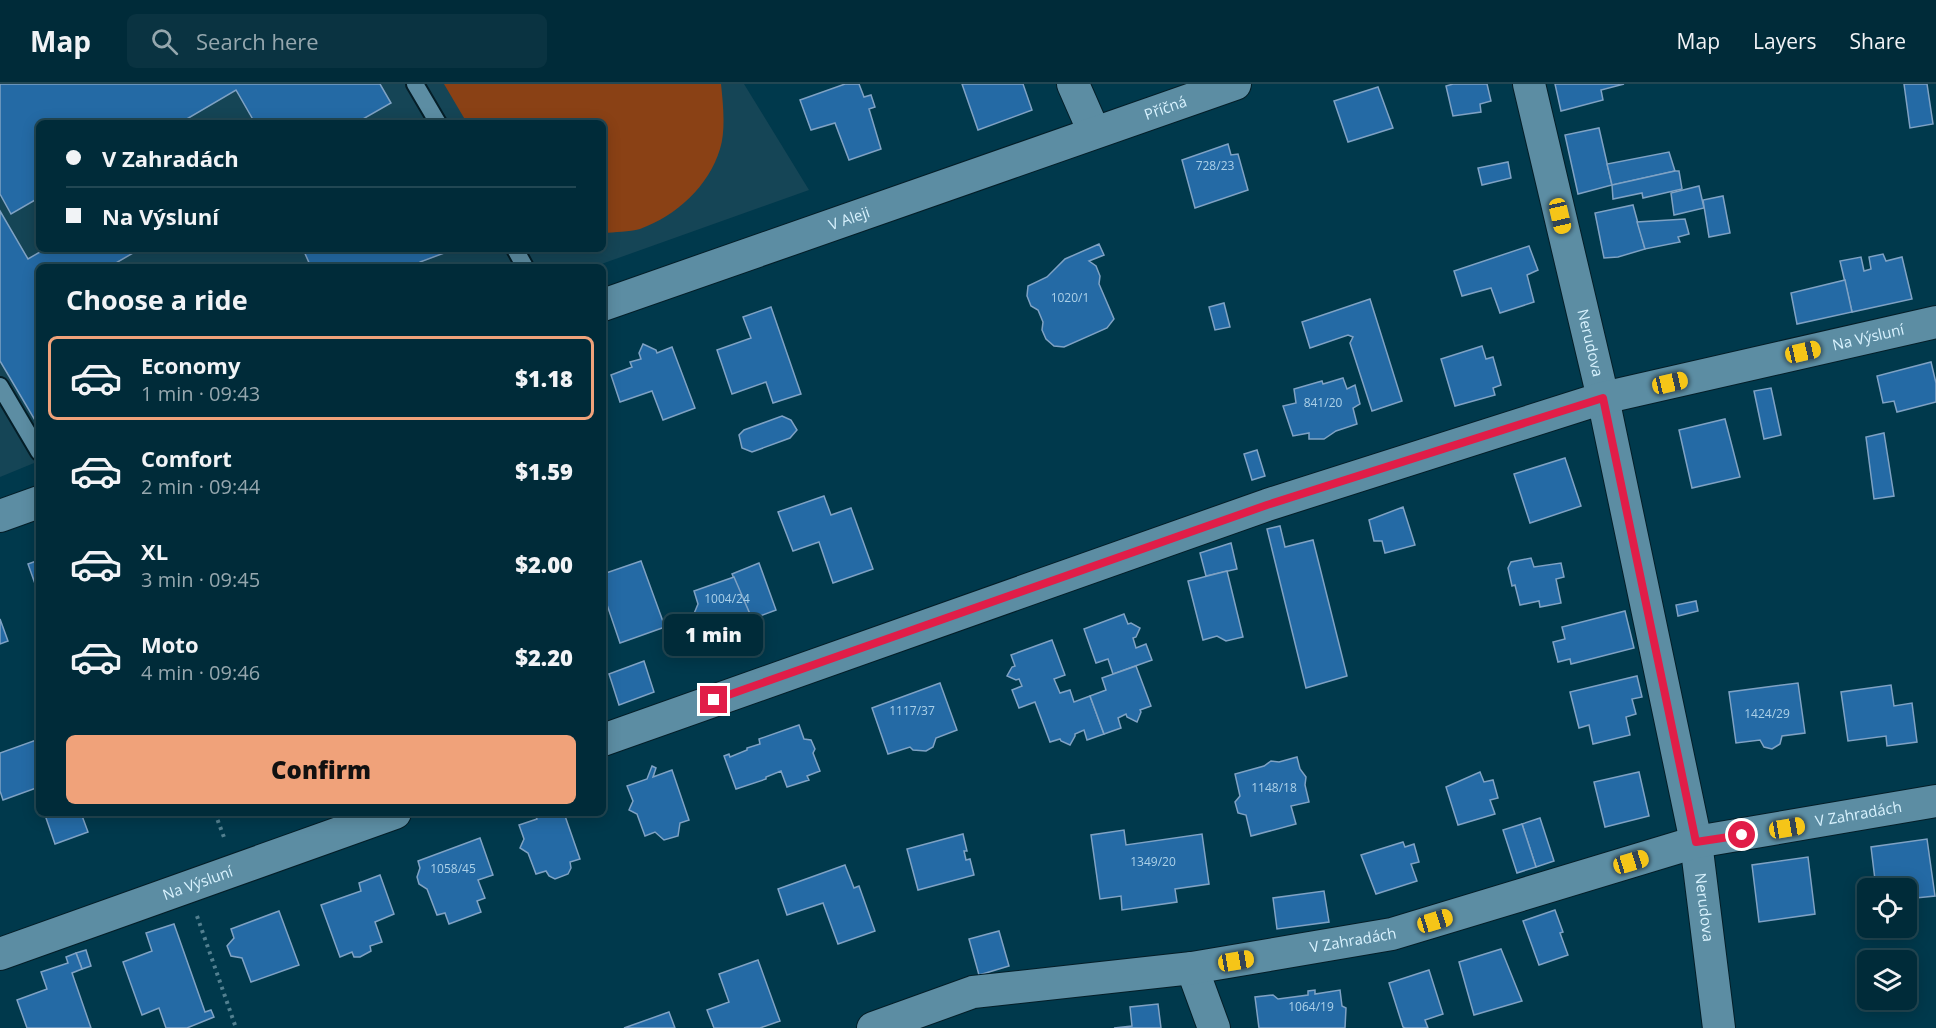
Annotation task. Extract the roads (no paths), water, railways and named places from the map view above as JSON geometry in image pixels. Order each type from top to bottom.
[{"type":"street","points":[[1073,84],[1094,132]]},
{"type":"street","name":"Příčná","points":[[1094,132],[1235,84]]},
{"type":"street","name":"Nerudova","points":[[1529,84],[1603,398],[1696,842],[1719,1028]]},
{"type":"street","name":"V Aleji","points":[[606,304],[1094,132]]},
{"type":"street","name":"Na Výsluní","points":[[606,739],[1267,505],[1603,398],[1936,322]]},
{"type":"street","points":[[0,516],[36,503]]},
{"type":"street","name":"V Zahradách","points":[[873,1028],[973,992],[1192,968],[1392,934],[1696,842],[1936,801]]},
{"type":"street","name":"Na Výsluní","points":[[0,954],[387,816]]},
{"type":"street","points":[[1192,968],[1214,1028]]},
{"type":"lane","points":[[415,84],[436,120]]},
{"type":"lane","points":[[0,386],[36,447]]}]
